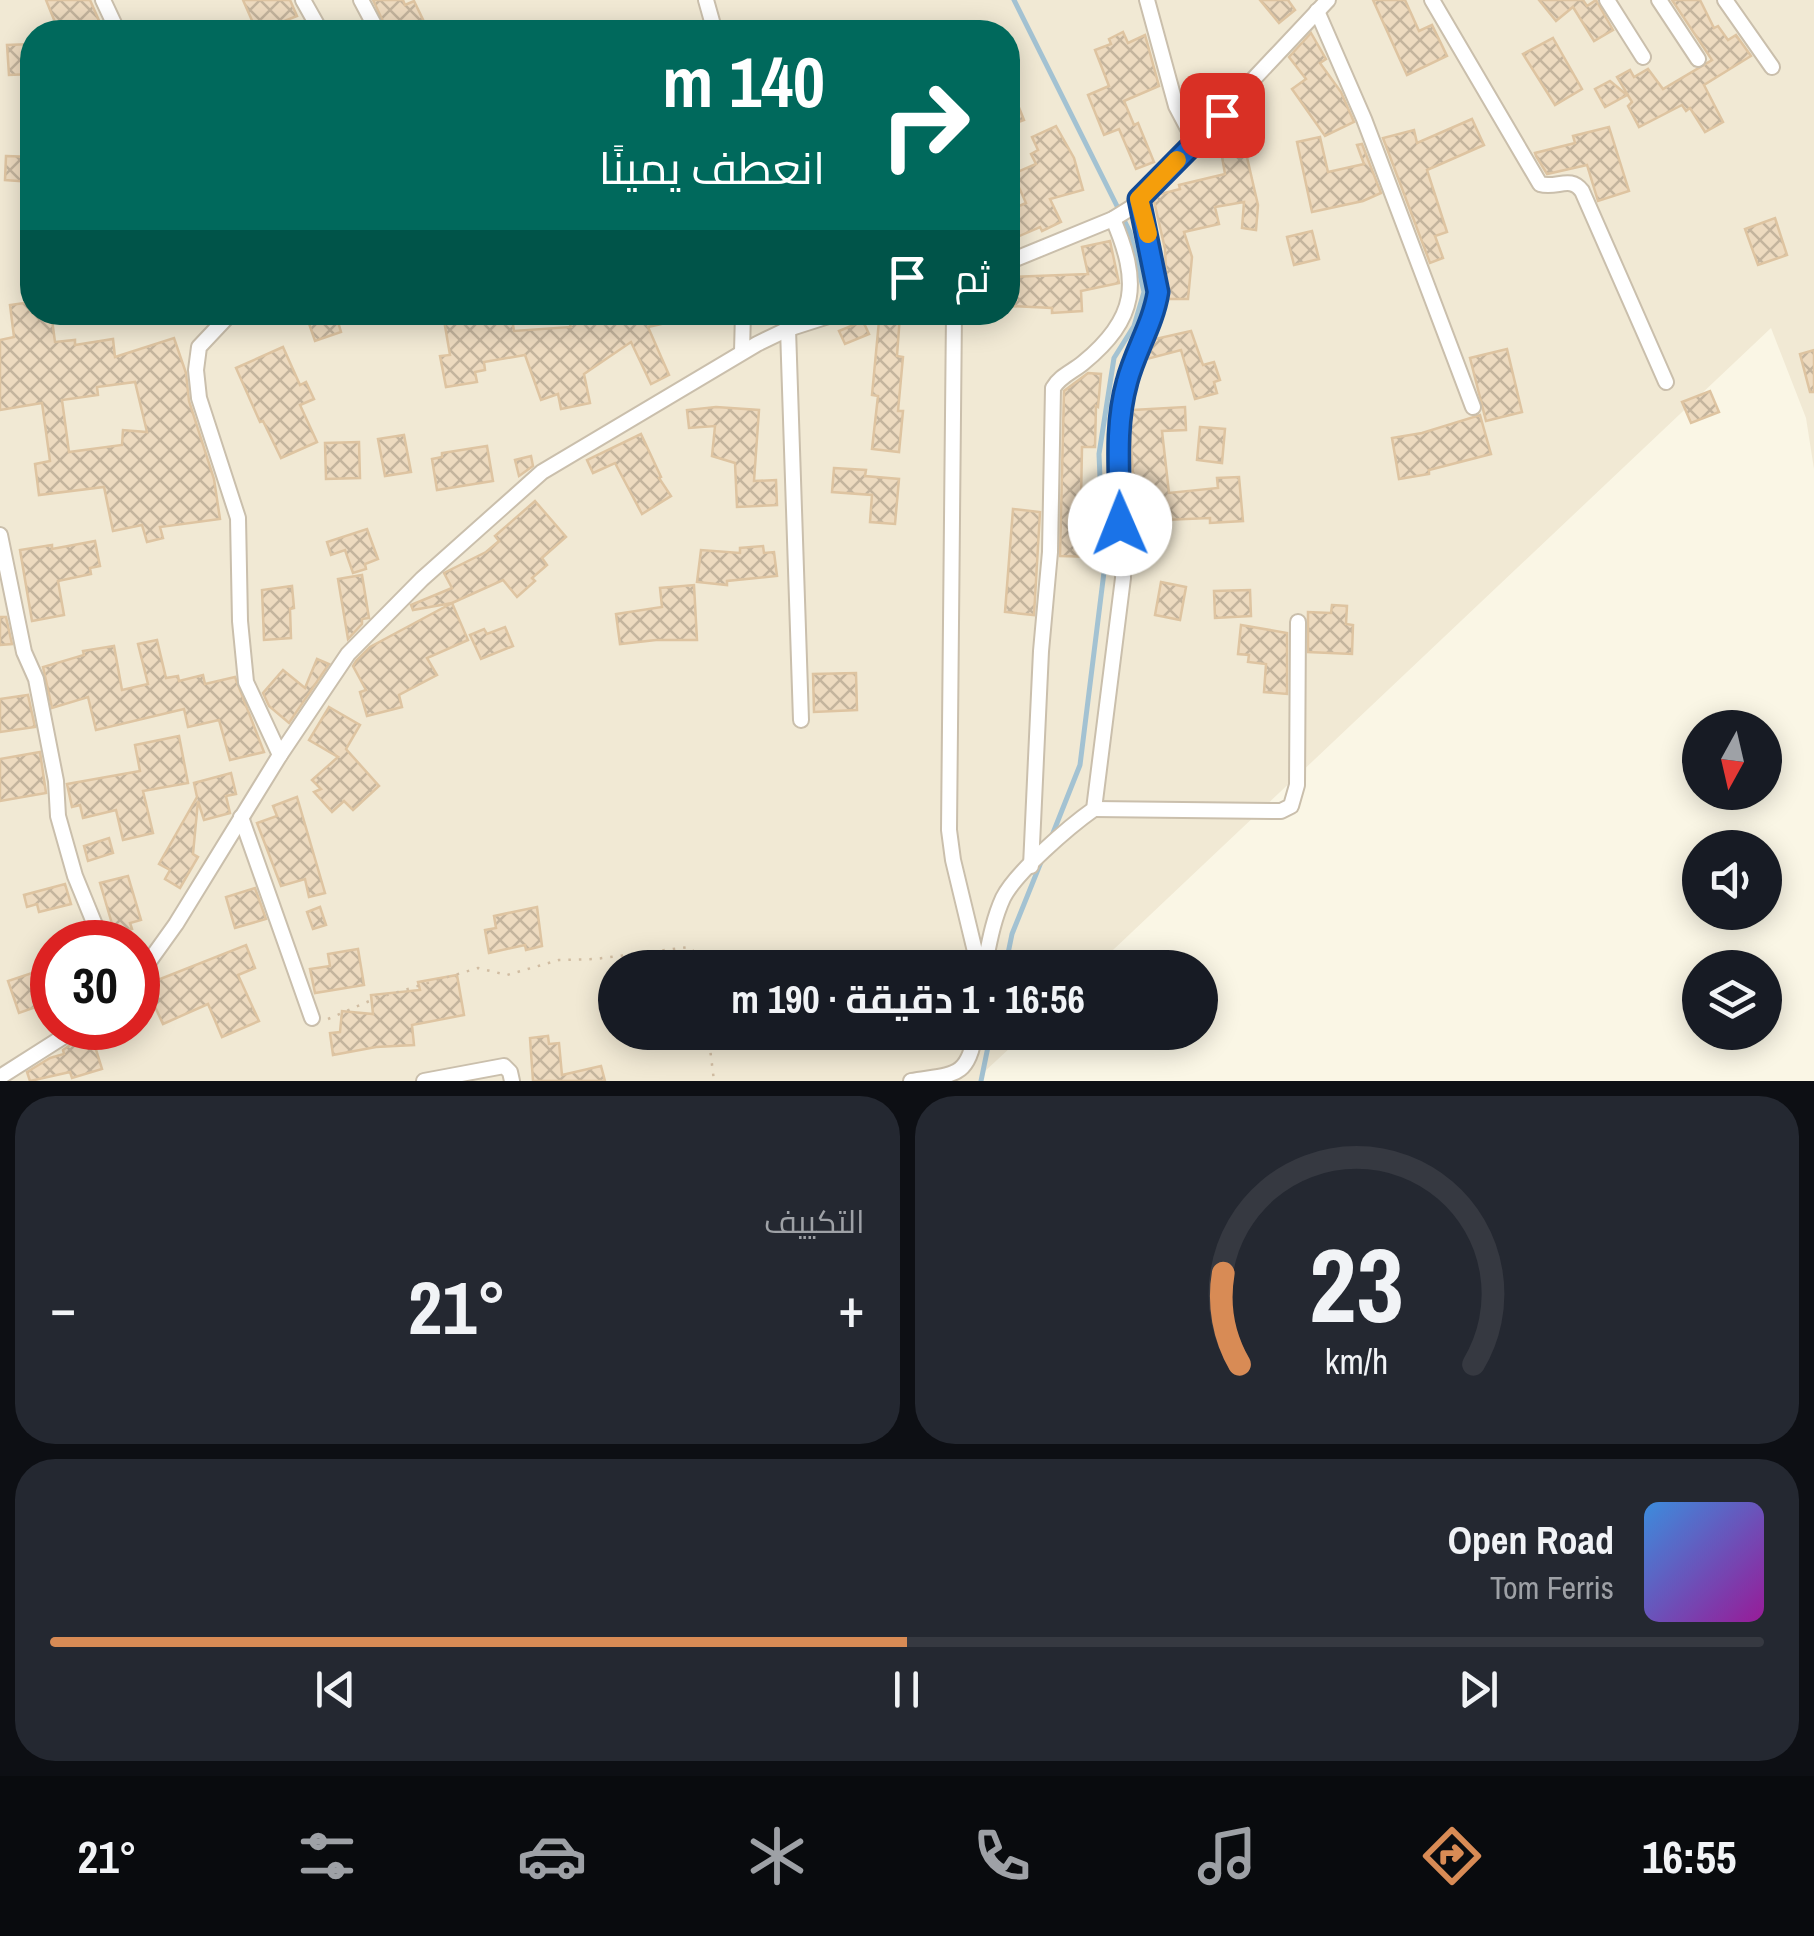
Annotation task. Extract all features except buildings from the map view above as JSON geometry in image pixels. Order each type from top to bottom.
[{"type":"street","points":[[1147,0],[1176,106],[1194,142]]},
{"type":"street","points":[[1432,0],[1540,184],[1550,187],[1570,181],[1582,191],[1666,382]]},
{"type":"street","points":[[1607,0],[1643,57]]},
{"type":"street","points":[[1659,0],[1698,59]]},
{"type":"street","points":[[1726,0],[1772,67]]},
{"type":"street","points":[[1020,257],[1115,218],[1136,202],[1323,6],[1473,407]]},
{"type":"street","points":[[1094,808],[1123,578],[1119,427],[1126,384],[1158,292],[1136,202]]},
{"type":"street","points":[[1030,866],[1050,552],[1053,388],[1058,379],[1082,363],[1112,334],[1129,306],[1132,283],[1126,248],[1115,218]]},
{"type":"street","points":[[220,325],[199,347],[199,398],[238,518],[246,682],[280,754]]},
{"type":"street","points":[[742,352],[743,325]]},
{"type":"street","points":[[160,946],[280,754],[348,654],[422,579],[542,472],[742,352],[800,325]]},
{"type":"street","points":[[954,325],[949,830],[978,950]]},
{"type":"street","points":[[788,329],[801,720]]},
{"type":"street","points":[[0,534],[24,652],[36,679],[56,781],[58,816],[75,876],[93,920]]},
{"type":"street","points":[[987,950],[1005,894],[1073,824],[1094,808],[1281,810],[1292,806],[1297,785],[1298,622]]},
{"type":"street","points":[[242,818],[312,1018]]},
{"type":"street","points":[[0,1076],[42,1050]]},
{"type":"street","points":[[911,1081],[960,1072],[968,1064],[971,1050]]},
{"type":"street","points":[[424,1081],[504,1066],[512,1081]]},
{"type":"path","points":[[666,950],[692,950]]},
{"type":"path","points":[[312,1018],[328,1019],[374,999],[478,968],[507,975],[559,960],[598,959]]},
{"type":"path","points":[[710,1050],[714,1081]]},
{"type":"shaded area","points":[[0,0],[1814,0],[1814,469],[1806,418],[1771,328],[1113,950],[598,950],[598,1050],[1008,1050],[983,1073],[981,1081],[0,1081]]},
{"type":"waterway","points":[[1014,0],[1130,232],[1144,292],[1134,326],[1114,358],[1099,454],[1104,572],[1080,765],[1051,838]]},
{"type":"waterway","points":[[1009,950],[1041,862]]},
{"type":"waterway","points":[[981,1081],[987,1050]]},
{"type":"slow traffic","points":[[1148,234],[1139,199],[1177,160]]},
{"type":"route","points":[[1120,524],[1119,427],[1126,384],[1158,292],[1139,199],[1222,115]]}]
